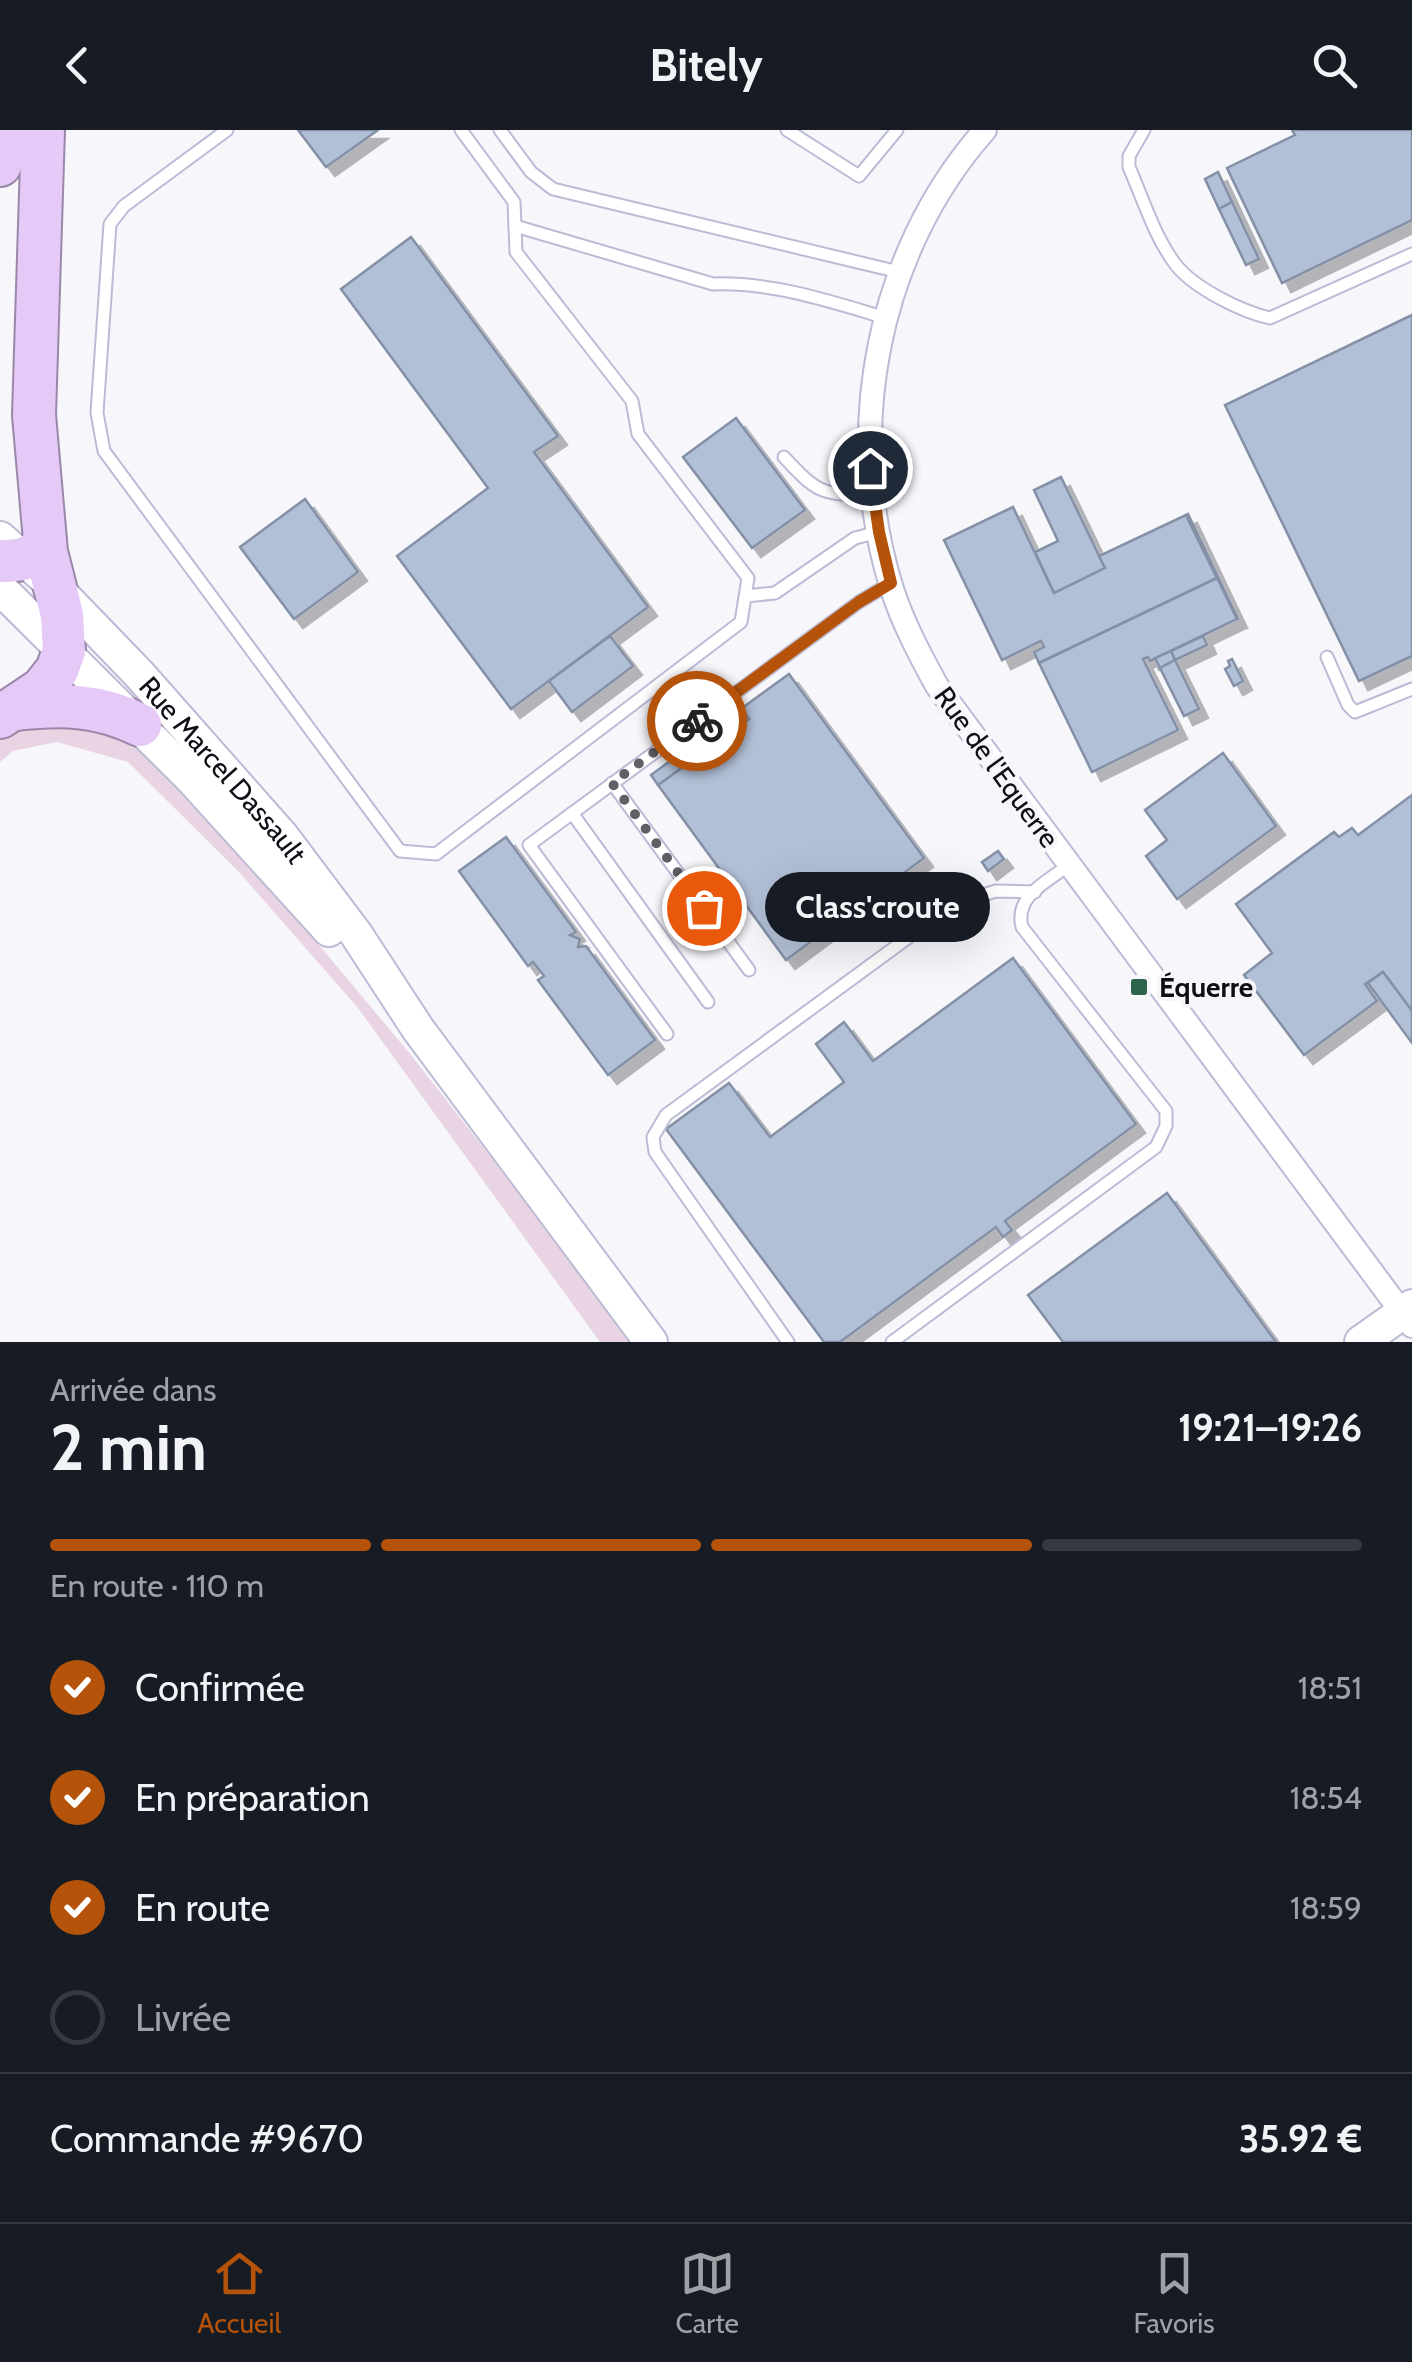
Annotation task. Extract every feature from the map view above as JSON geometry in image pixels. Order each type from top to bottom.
[{"type":"highway","points":[[0,165],[12,130]]},
{"type":"highway","points":[[8,713],[50,680],[64,651],[62,615],[20,562],[33,379],[43,130]]},
{"type":"highway","points":[[8,713],[89,706],[140,725]]},
{"type":"street","name":"Rue de l'Equerre","points":[[985,130],[952,172],[924,218],[899,272],[886,318],[869,428],[879,532],[891,583],[919,654],[937,686],[1255,1118],[1409,1315]]},
{"type":"street","name":"Rue Marcel Dassault","points":[[20,562],[139,674],[273,825],[356,934],[418,1029],[651,1342]]},
{"type":"street","name":"Rue Marcel Dassault","points":[[64,651],[140,725],[418,1029]]},
{"type":"street","points":[[1360,1342],[1409,1315]]},
{"type":"lane","points":[[228,130],[124,206],[110,224],[97,413],[104,452],[400,850],[436,854],[741,622],[748,578],[638,434],[632,401],[516,252],[514,202],[460,130]]},
{"type":"lane","points":[[500,130],[531,172],[553,189],[899,272]]},
{"type":"lane","points":[[787,130],[859,176],[897,130]]},
{"type":"lane","points":[[1144,130],[1129,156],[1129,167],[1162,242],[1185,273],[1242,310],[1270,318],[1286,313],[1412,254]]},
{"type":"lane","points":[[515,226],[713,284],[746,283],[886,318]]},
{"type":"lane","points":[[784,457],[812,488],[874,496]]},
{"type":"lane","points":[[746,596],[776,593],[855,538],[879,532]]},
{"type":"lane","points":[[667,1034],[529,844],[859,602],[891,583]]},
{"type":"lane","points":[[1326,657],[1355,712],[1412,688]]},
{"type":"lane","points":[[612,783],[749,970]]},
{"type":"lane","points":[[572,813],[708,1002]]},
{"type":"lane","points":[[892,1342],[1156,1147],[1166,1126],[1166,1111],[1022,927],[1022,902],[1069,865]]},
{"type":"lane","points":[[788,1342],[655,1152],[653,1137],[666,1115],[954,904],[996,891],[1035,892]]},
{"type":"shaded area","points":[[93,719],[153,755],[284,903],[411,1055],[635,1342],[600,1342],[358,1008],[239,872],[128,762],[57,742],[13,751],[0,762],[0,728]]},
{"type":"building","points":[[298,130],[378,130],[326,167]]},
{"type":"building","points":[[1292,130],[1412,130],[1412,220],[1282,283],[1227,168],[1295,135]]},
{"type":"building","points":[[1218,172],[1232,202],[1219,209],[1205,179]]},
{"type":"building","points":[[1232,202],[1259,259],[1246,265],[1219,209]]},
{"type":"building","points":[[411,237],[558,436],[534,452],[648,607],[511,709],[397,556],[488,488],[341,289]]},
{"type":"building","points":[[1412,315],[1412,656],[1359,681],[1225,405]]},
{"type":"building","points":[[736,418],[805,510],[752,548],[683,457]]},
{"type":"building","points":[[1061,477],[1105,568],[1054,593],[1035,552],[1058,541],[1034,490]]},
{"type":"building","points":[[305,499],[358,572],[294,619],[240,547]]},
{"type":"building","points":[[1013,507],[1054,593],[1105,568],[1099,556],[1186,515],[1217,578],[1039,663],[1034,652],[1044,647],[1041,641],[1002,660],[944,540]]},
{"type":"building","points":[[1188,514],[1238,619],[1186,515]]},
{"type":"building","points":[[1217,578],[1237,619],[1150,661],[1148,657],[1143,659],[1178,730],[1092,772],[1039,663]]},
{"type":"building","points":[[610,636],[633,666],[572,712],[549,681]]},
{"type":"building","points":[[1203,636],[1207,645],[1175,660],[1171,651]]},
{"type":"building","points":[[1171,651],[1175,660],[1160,668],[1155,658]]},
{"type":"building","points":[[1232,659],[1243,681],[1234,686],[1225,669]]},
{"type":"building","points":[[1175,660],[1199,709],[1184,716],[1160,668]]},
{"type":"building","points":[[789,674],[924,858],[786,960],[658,785],[749,719],[742,708]]},
{"type":"building","points":[[742,708],[749,719],[658,785],[651,775]]},
{"type":"building","points":[[1223,753],[1276,826],[1177,899],[1146,856],[1167,840],[1145,810]]},
{"type":"building","points":[[1412,795],[1412,1011],[1383,972],[1365,984],[1377,1001],[1304,1055],[1244,975],[1272,953],[1236,904],[1334,832],[1339,837],[1352,828],[1358,835]]},
{"type":"building","points":[[506,837],[576,932],[570,935],[580,939],[578,947],[586,946],[655,1040],[608,1075],[538,980],[544,976],[533,962],[528,966],[459,871]]},
{"type":"building","points":[[998,851],[1004,859],[988,871],[982,862]]},
{"type":"building","points":[[1013,958],[1136,1124],[1005,1221],[1012,1230],[1003,1237],[996,1227],[840,1342],[824,1342],[666,1129],[729,1083],[770,1137],[844,1082],[816,1044],[844,1022],[873,1061]]},
{"type":"building","points":[[1383,972],[1412,1011],[1412,1043],[1368,983]]},
{"type":"building","points":[[1167,1193],[1276,1342],[1063,1342],[1028,1295]]},
{"type":"way so far","points":[[697,721],[612,783],[704,908]]},
{"type":"place","name":"Class'croute","points":[[704,908]]},
{"type":"place","name":"Équerre","points":[[1139,987]]},
{"type":"route","points":[[697,721],[859,602],[891,583],[870,468]]}]
